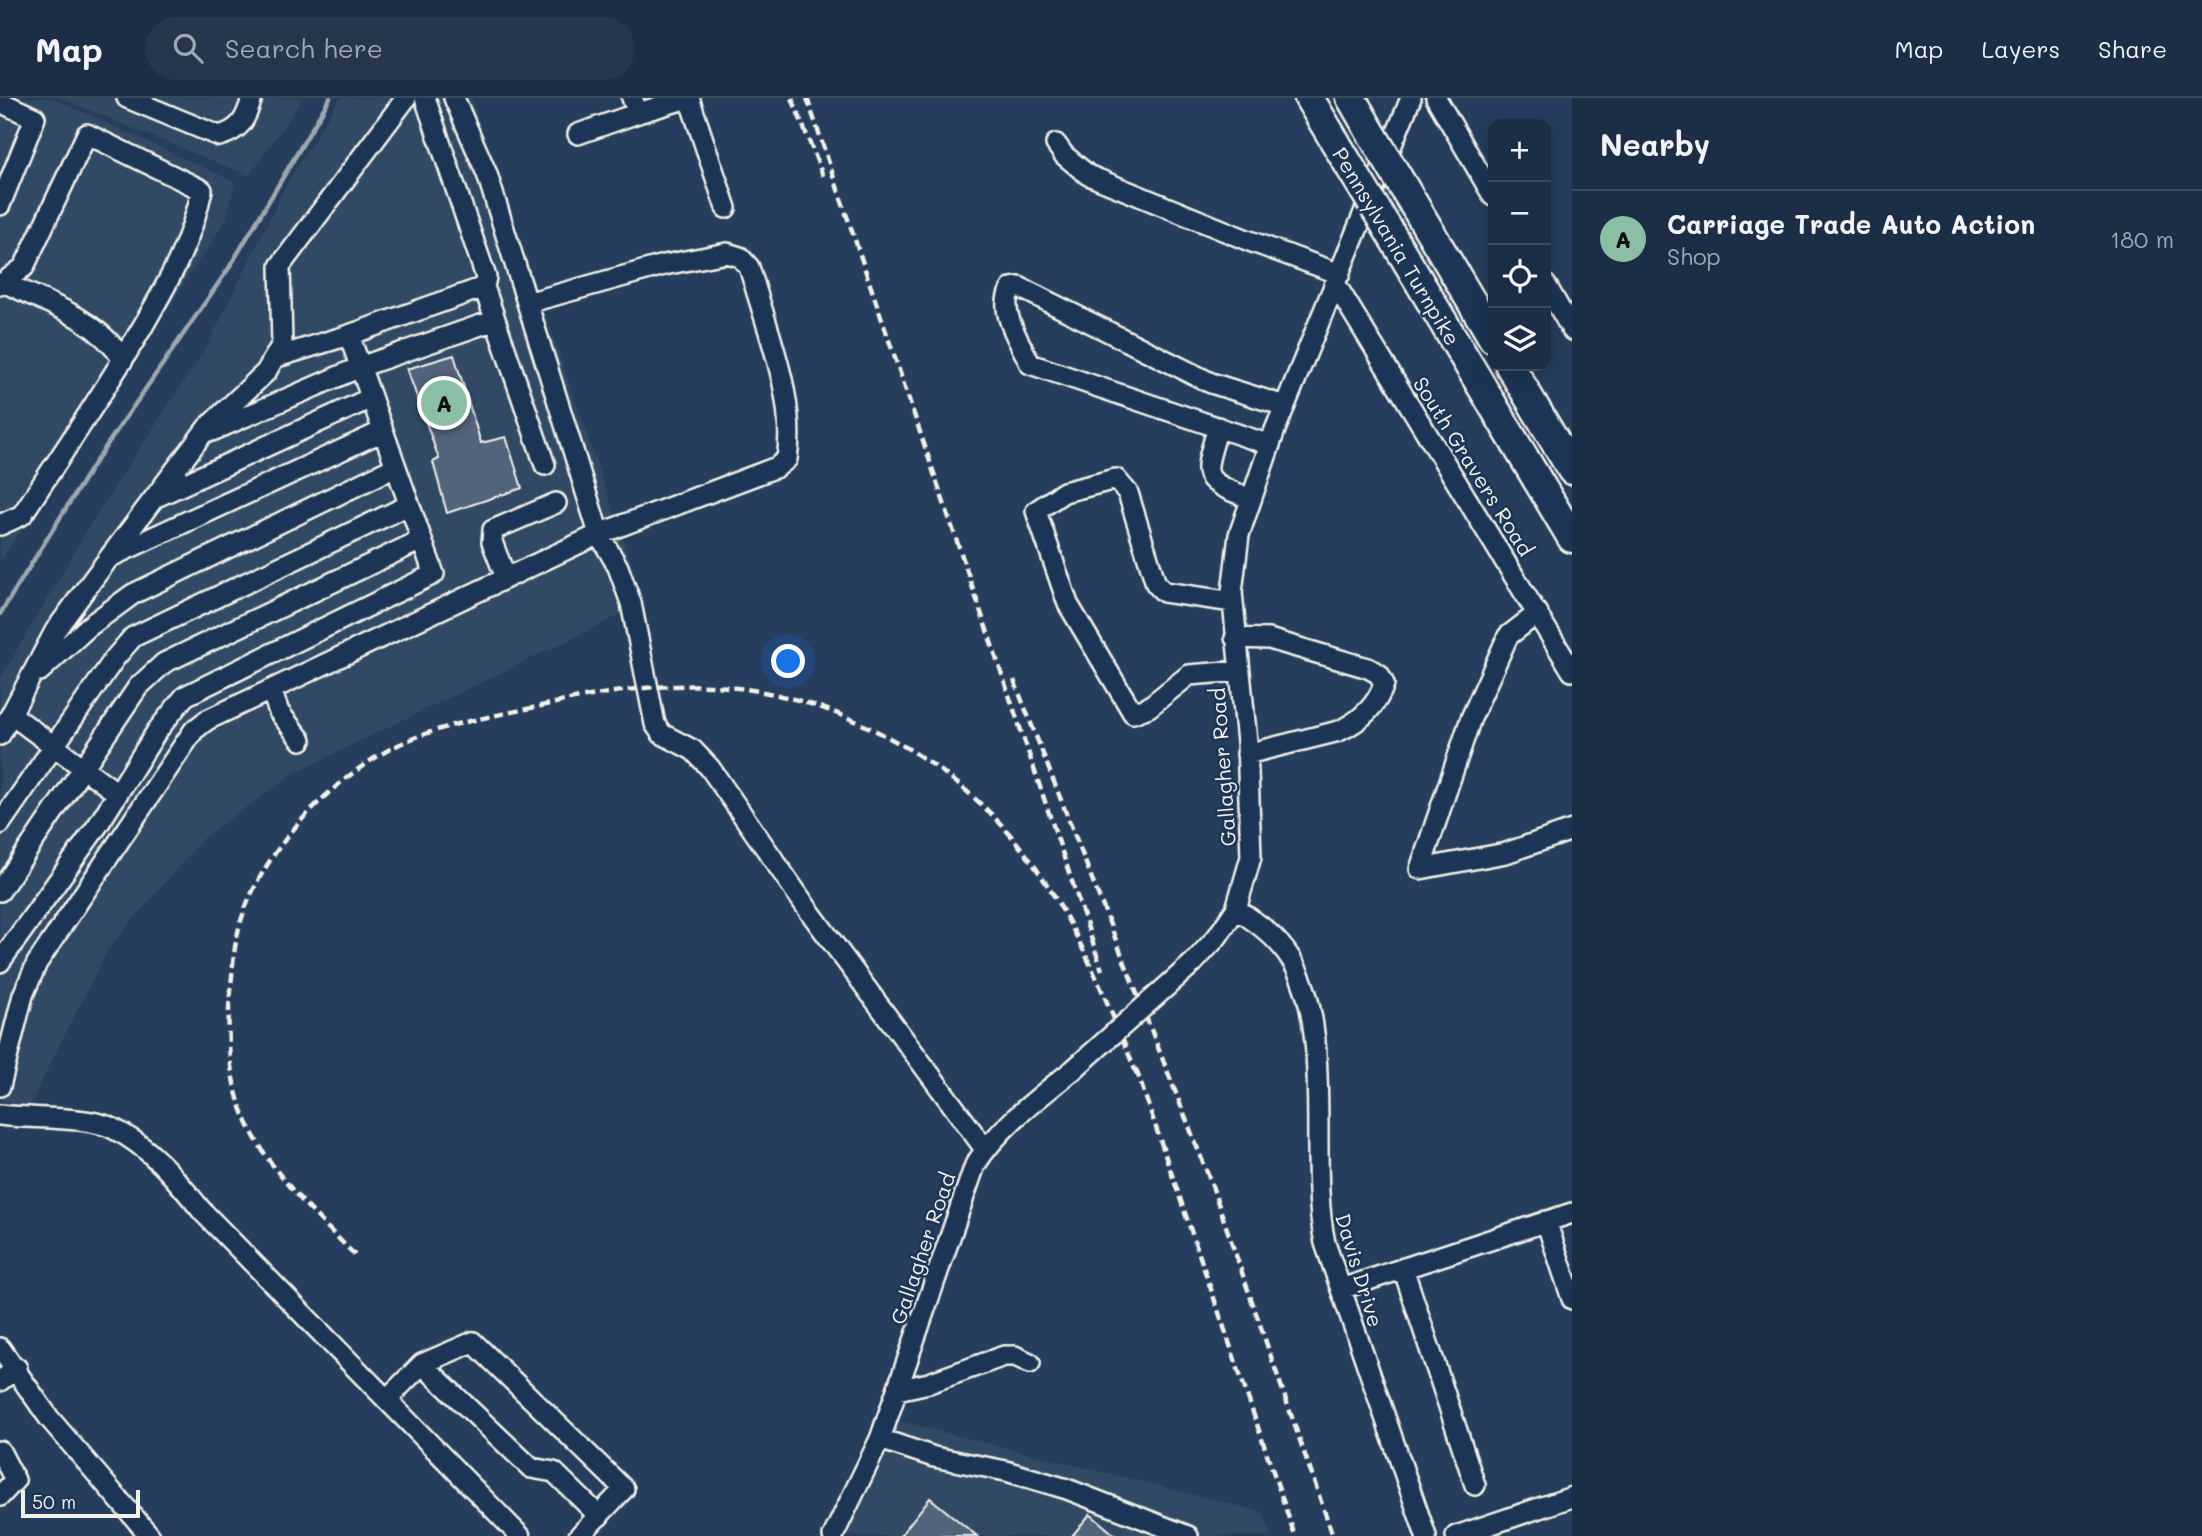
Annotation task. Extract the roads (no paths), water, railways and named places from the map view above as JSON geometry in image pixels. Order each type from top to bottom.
[{"type":"highway","name":"Pennsylvania Turnpike","points":[[1309,98],[1572,538]]},
{"type":"highway","name":"Pennsylvania Turnpike","points":[[1351,98],[1488,330]]},
{"type":"highway","points":[[1513,371],[1572,470]]},
{"type":"street","points":[[127,98],[219,136],[233,133],[245,120],[252,98]]},
{"type":"street","points":[[0,735],[55,631],[108,558],[201,435],[266,372],[282,344],[280,266],[406,98]]},
{"type":"street","points":[[425,98],[486,277],[484,287],[545,465]]},
{"type":"street","points":[[454,98],[487,174],[599,534],[618,567],[631,603],[654,724],[662,734],[693,750],[710,768],[807,908],[985,1149]]},
{"type":"street","points":[[578,134],[635,105],[688,98],[726,208]]},
{"type":"street","name":"Gallagher Road","points":[[832,1536],[880,1439],[975,1165],[985,1149],[1037,1099],[1194,962],[1217,937],[1236,909],[1251,857],[1247,754],[1233,602],[1239,535],[1285,406],[1411,98]]},
{"type":"street","points":[[1436,98],[1488,187]]},
{"type":"street","points":[[0,102],[35,118],[0,205]]},
{"type":"street","points":[[0,525],[22,514],[123,360],[194,229],[202,190],[86,134],[24,267],[2,284],[87,322],[114,345],[123,360]]},
{"type":"street","points":[[1056,144],[1064,155],[1087,175],[1338,280]]},
{"type":"street","points":[[0,1086],[23,995],[37,963],[184,744],[207,720],[599,534],[777,467],[787,459],[790,439],[787,410],[749,267],[740,257],[727,253],[664,265],[527,303]]},
{"type":"street","name":"South Gravers Road","points":[[1338,280],[1572,671]]},
{"type":"street","points":[[274,358],[349,335],[484,287]]},
{"type":"street","points":[[1270,445],[1030,364],[1006,308],[1006,296],[1012,288],[1019,287],[1211,383],[1285,406]]},
{"type":"street","points":[[1551,294],[1572,330]]},
{"type":"street","points":[[201,435],[360,367],[495,320]]},
{"type":"street","points":[[0,962],[157,731],[186,696],[434,574],[349,335]]},
{"type":"street","points":[[154,499],[371,398]]},
{"type":"street","points":[[1218,427],[1206,469],[1209,478],[1218,486],[1251,499]]},
{"type":"street","points":[[108,558],[383,432]]},
{"type":"street","points":[[31,680],[88,627],[132,594],[395,467]]},
{"type":"street","points":[[1233,602],[1164,592],[1156,584],[1128,493],[1116,479],[1064,492],[1035,511],[1068,604],[1133,713],[1149,707],[1189,675],[1238,671]]},
{"type":"street","points":[[506,578],[492,542],[494,530],[556,503]]},
{"type":"street","points":[[0,824],[115,658],[133,637],[409,505]]},
{"type":"street","points":[[0,891],[138,687],[164,663],[421,540]]},
{"type":"street","points":[[1538,613],[1508,636],[1471,718],[1420,869],[1506,853],[1572,830]]},
{"type":"street","points":[[1235,638],[1269,639],[1368,668],[1379,674],[1384,684],[1381,694],[1353,724],[1339,732],[1303,738],[1247,754]]},
{"type":"street","points":[[271,690],[279,712],[301,740]]},
{"type":"street","points":[[12,715],[117,793]]},
{"type":"street","name":"Davis Drive","points":[[1236,909],[1265,928],[1291,960],[1310,1001],[1315,1047],[1318,1209],[1325,1243],[1426,1536]]},
{"type":"street","points":[[0,1115],[103,1125],[111,1127],[146,1151],[179,1180],[202,1211],[520,1536]]},
{"type":"street","points":[[1340,1289],[1572,1213]]},
{"type":"street","points":[[1546,1221],[1572,1300]]},
{"type":"street","points":[[1403,1268],[1475,1485]]},
{"type":"street","points":[[387,1399],[422,1364],[473,1342],[624,1489],[579,1536]]},
{"type":"street","points":[[0,1348],[17,1368],[49,1418],[150,1536]]},
{"type":"street","points":[[897,1390],[929,1383],[1004,1356],[1015,1356],[1030,1363]]},
{"type":"street","points":[[422,1364],[531,1468],[555,1472],[599,1516]]},
{"type":"street","points":[[0,1381],[17,1368]]},
{"type":"street","points":[[880,1439],[934,1457],[1006,1471],[1067,1489],[1188,1536]]},
{"type":"street","points":[[0,1451],[15,1480],[0,1496]]},
{"type":"street","points":[[1456,1536],[1572,1497]]},
{"type":"waterway","points":[[0,614],[93,465],[229,268],[330,98]]},
{"type":"railway","points":[[792,98],[823,176]]},
{"type":"railway","points":[[807,98],[1102,970]]},
{"type":"railway","points":[[1014,680],[1210,1180],[1333,1536]]},
{"type":"railway","points":[[355,1255],[281,1176],[257,1141],[240,1105],[229,1050],[230,994],[237,937],[245,908],[276,851],[321,800],[372,760],[398,745],[432,731],[487,717],[608,693],[673,686],[705,686],[770,693],[804,702],[882,734],[931,763],[953,780],[975,798],[1020,846],[1042,876],[1078,940],[1138,1077]]},
{"type":"railway","points":[[1136,1069],[1295,1536]]},
{"type":"place","name":"Carriage Trade Auto Action","points":[[444,403]]}]
